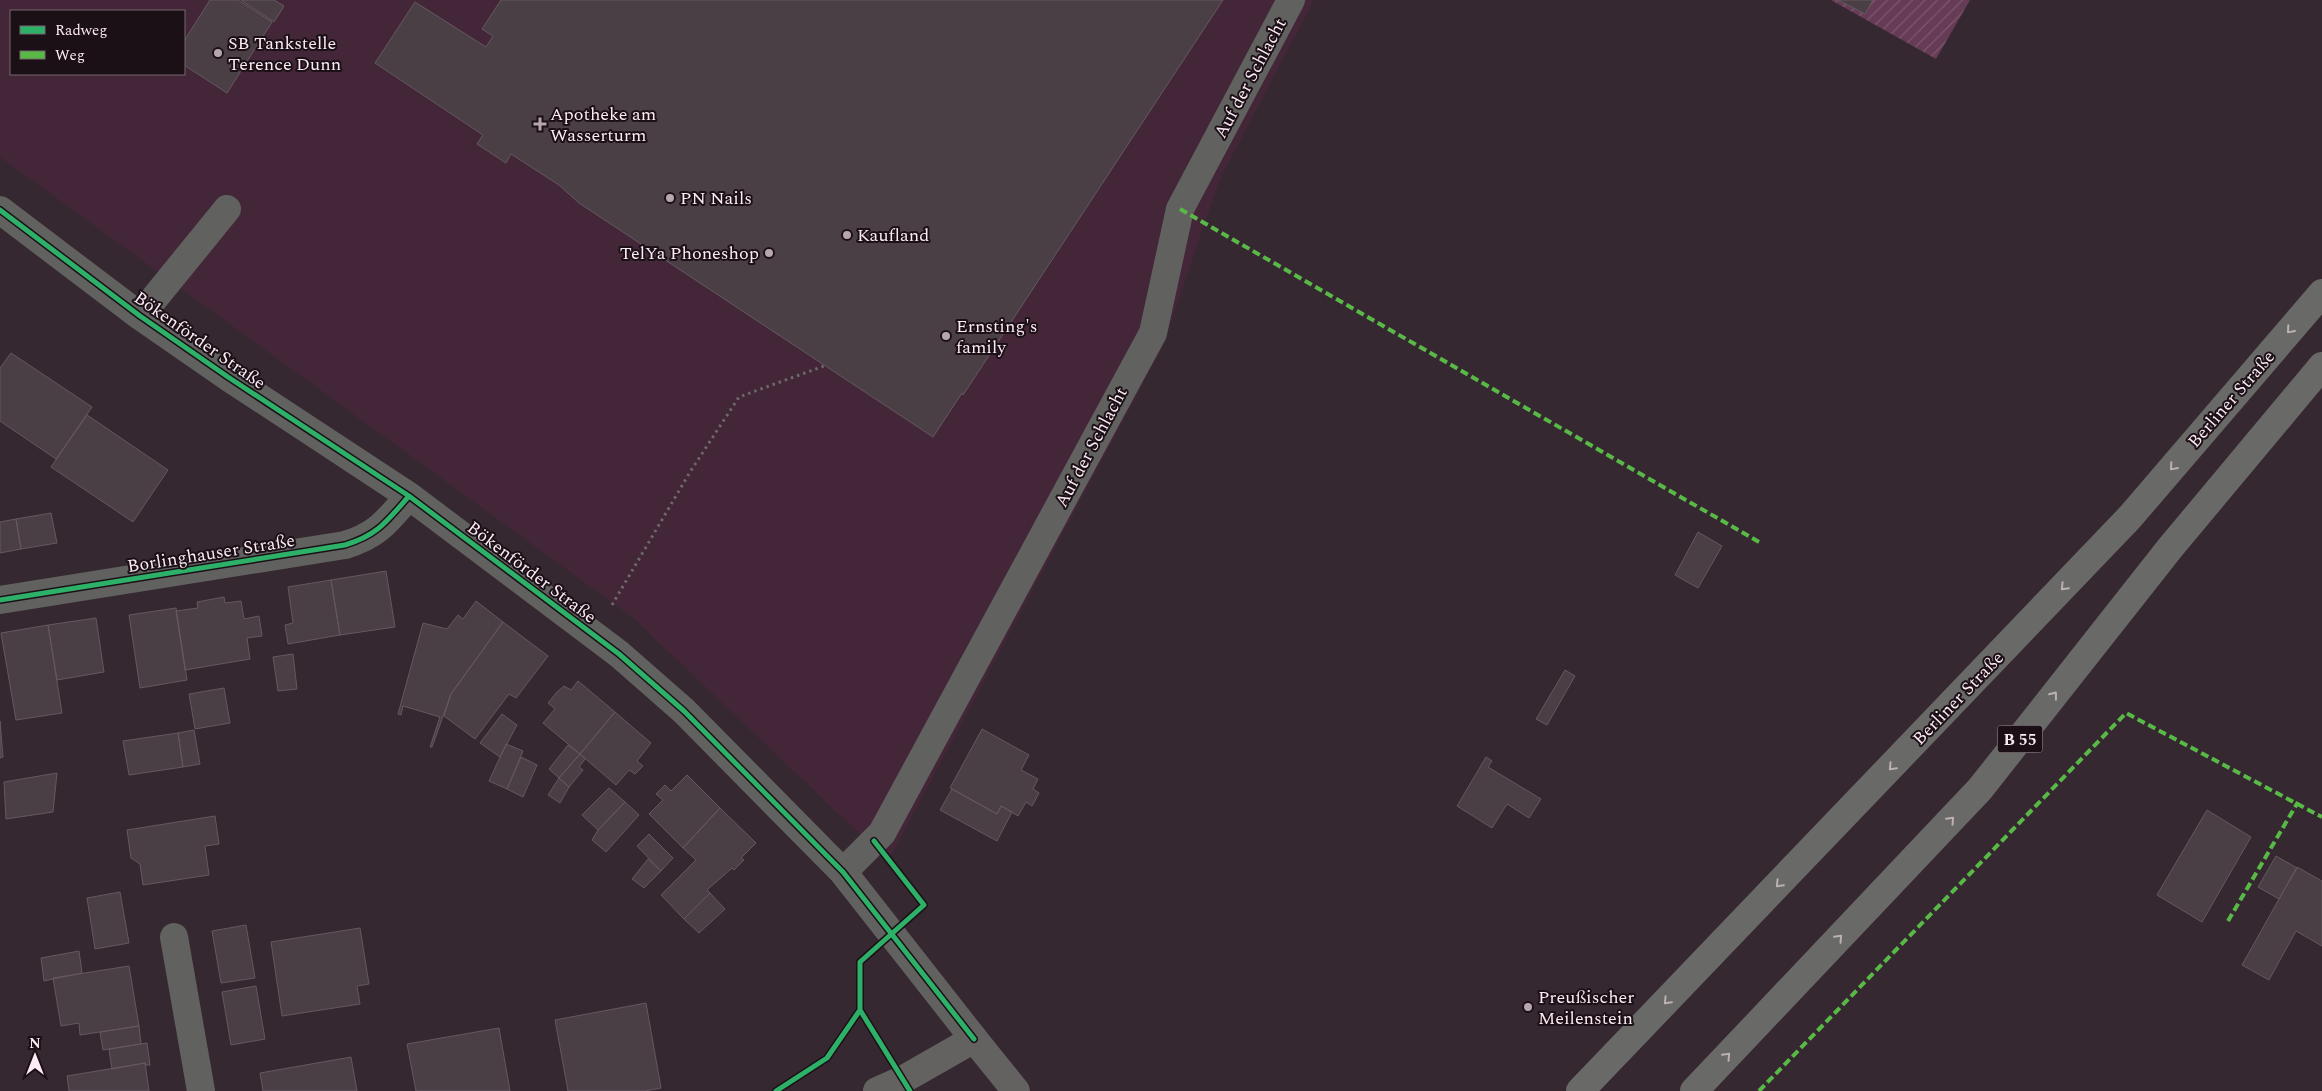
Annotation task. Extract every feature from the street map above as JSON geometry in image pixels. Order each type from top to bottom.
[{"type":"highway","name":"Berliner Straße","points":[[1580,1091],[2130,517],[2322,293]]},
{"type":"highway","name":"B 55","points":[[1694,1091],[1980,789],[2170,548],[2322,366]]},
{"type":"main road","points":[[877,1091],[904,1079],[974,1039]]},
{"type":"main road","name":"Bökenförder Straße","points":[[974,1039],[1016,1091]]},
{"type":"street","name":"Auf der Schlacht","points":[[844,872],[882,833],[1153,333],[1180,210],[1291,0]]},
{"type":"street","points":[[140,316],[227,209]]},
{"type":"street","name":"Bökenförder Straße","points":[[0,210],[140,316],[228,377],[409,496],[593,635],[684,711],[844,872],[974,1039]]},
{"type":"street","name":"Borlinghauser Straße","points":[[0,600],[345,545],[362,540],[378,531],[409,496]]},
{"type":"street","points":[[174,937],[201,1091]]},
{"type":"path","points":[[593,635],[690,472],[739,397],[824,366]]},
{"type":"shaded area","points":[[0,0],[1314,0],[1220,179],[1162,348],[888,861],[632,617],[0,157]]},
{"type":"shaded area","points":[[1831,0],[1970,0],[1936,59]]},
{"type":"building","name":"SB Tankstelle Terence Dunn","points":[[210,0],[238,0],[272,22],[227,93],[185,66],[185,39]]},
{"type":"building","points":[[241,0],[274,0],[284,6],[274,22]]},
{"type":"building","name":"Kaufland","points":[[501,0],[1223,0],[963,395],[962,393],[933,437],[579,203],[559,185],[511,154],[506,163],[477,144],[483,135],[375,63],[415,2],[486,47],[493,36],[482,29]]},
{"type":"building","points":[[1838,0],[1873,0],[1865,14]]},
{"type":"building","points":[[11,353],[92,407],[56,459],[0,421],[0,368]]},
{"type":"building","points":[[87,415],[168,470],[133,522],[51,467]]},
{"type":"building","points":[[51,513],[57,543],[21,549],[16,519]]},
{"type":"building","points":[[16,519],[21,549],[0,553],[0,522]]},
{"type":"building","points":[[1698,532],[1722,546],[1698,588],[1675,575]]},
{"type":"building","points":[[386,571],[395,627],[340,635],[331,580]]},
{"type":"building","points":[[331,580],[340,635],[288,644],[285,625],[293,623],[288,587]]},
{"type":"building","points":[[224,597],[225,603],[241,601],[244,619],[259,616],[262,636],[247,638],[250,659],[185,670],[176,611],[198,608],[197,602]]},
{"type":"building","points":[[476,601],[503,622],[451,694],[432,747],[430,747],[440,717],[403,706],[401,715],[398,714],[423,623],[447,629],[458,615],[463,619]]},
{"type":"building","points":[[176,608],[187,680],[140,688],[129,615]]},
{"type":"building","points":[[96,618],[104,672],[57,680],[48,625]]},
{"type":"building","points":[[503,622],[548,656],[516,698],[509,694],[475,739],[444,716],[451,694]]},
{"type":"building","points":[[48,625],[62,713],[16,720],[1,633]]},
{"type":"building","points":[[293,654],[297,689],[278,691],[273,657]]},
{"type":"building","points":[[1565,670],[1575,676],[1547,725],[1536,719]]},
{"type":"building","points":[[578,681],[615,712],[580,754],[543,723],[555,709],[548,703],[557,692],[564,686],[571,690]]},
{"type":"building","points":[[224,688],[230,723],[195,729],[189,694]]},
{"type":"building","points":[[615,712],[651,743],[637,761],[643,766],[635,774],[629,770],[616,785],[580,754]]},
{"type":"building","points":[[502,714],[517,725],[500,757],[480,743]]},
{"type":"building","points":[[0,721],[3,757],[0,758]]},
{"type":"building","points":[[982,729],[1029,755],[1021,770],[1038,779],[1033,789],[1039,793],[1032,806],[1026,802],[1018,816],[1001,806],[997,814],[950,788]]},
{"type":"building","points":[[194,730],[200,764],[183,767],[178,733]]},
{"type":"building","points":[[178,733],[183,767],[129,775],[123,741]]},
{"type":"building","points":[[506,744],[523,751],[507,789],[489,781]]},
{"type":"building","points":[[568,745],[580,754],[559,778],[549,769]]},
{"type":"building","points":[[580,754],[585,759],[579,767],[583,770],[569,787],[559,778]]},
{"type":"building","points":[[521,757],[537,765],[523,797],[507,789]]},
{"type":"building","points":[[1486,757],[1492,761],[1488,767],[1541,799],[1529,818],[1507,804],[1492,828],[1457,806]]},
{"type":"building","points":[[57,773],[53,812],[6,819],[4,782]]},
{"type":"building","points":[[687,775],[720,808],[683,848],[649,814],[663,800],[656,794],[665,785],[671,791]]},
{"type":"building","points":[[559,778],[569,787],[560,803],[548,795]]},
{"type":"building","points":[[609,788],[625,802],[598,830],[582,815]]},
{"type":"building","points":[[952,789],[997,814],[1001,806],[1012,812],[997,841],[940,810]]},
{"type":"building","points":[[625,802],[639,815],[606,852],[592,840],[598,830]]},
{"type":"building","points":[[720,808],[756,843],[741,858],[744,860],[734,870],[732,868],[707,890],[710,893],[684,919],[661,895],[696,860],[683,848]]},
{"type":"building","points":[[2207,810],[2251,837],[2202,922],[2157,895]]},
{"type":"building","points":[[215,816],[219,844],[205,846],[209,875],[143,885],[140,864],[131,858],[127,830]]},
{"type":"building","points":[[649,834],[673,858],[661,871],[637,846]]},
{"type":"building","points":[[2276,856],[2297,868],[2279,899],[2258,887]]},
{"type":"building","points":[[648,859],[661,871],[644,888],[632,879]]},
{"type":"building","points":[[2297,867],[2322,881],[2322,946],[2296,931],[2269,980],[2242,965]]},
{"type":"building","points":[[120,892],[129,943],[95,949],[87,898]]},
{"type":"building","points":[[710,893],[725,909],[699,933],[684,919]]},
{"type":"building","points":[[246,925],[255,978],[221,983],[212,931]]},
{"type":"building","points":[[360,928],[369,984],[357,986],[360,1004],[282,1016],[271,942]]},
{"type":"building","points":[[79,951],[82,973],[44,981],[41,958]]},
{"type":"building","points":[[129,966],[139,1026],[80,1035],[79,1023],[61,1026],[53,978]]},
{"type":"building","points":[[256,986],[265,1039],[231,1045],[222,992]]},
{"type":"building","points":[[646,1003],[661,1088],[645,1091],[568,1091],[555,1020]]},
{"type":"building","points":[[139,1026],[141,1044],[103,1050],[100,1032]]},
{"type":"building","points":[[499,1028],[510,1091],[416,1091],[407,1044]]},
{"type":"building","points":[[147,1043],[150,1065],[145,1065],[145,1063],[112,1069],[109,1049]]},
{"type":"building","points":[[351,1057],[357,1091],[263,1091],[260,1073]]},
{"type":"building","points":[[145,1063],[149,1091],[69,1091],[67,1076]]},
{"type":"marked path","points":[[1180,209],[1759,542]]},
{"type":"marked path","points":[[1759,1091],[2126,713],[2322,817]]},
{"type":"marked path","points":[[2228,921],[2298,802]]},
{"type":"cycle path","points":[[0,210],[140,316],[228,377],[409,496],[619,654],[684,711],[843,872],[974,1039]]},
{"type":"cycle path","points":[[0,600],[345,545],[374,532],[388,520],[409,496]]},
{"type":"cycle path","points":[[874,841],[924,905],[860,962],[860,1010],[910,1091]]},
{"type":"cycle path","points":[[776,1091],[827,1058],[860,1010]]},
{"type":"place","name":"SB Tankstelle Terence Dunn","points":[[218,53]]},
{"type":"place","name":"Apotheke am Wasserturm","points":[[540,124]]},
{"type":"place","name":"PN Nails","points":[[670,198]]},
{"type":"place","name":"Kaufland","points":[[847,235]]},
{"type":"place","name":"TelYa Phoneshop","points":[[769,253]]},
{"type":"place","name":"Ernsting's family","points":[[946,336]]},
{"type":"place","name":"Preußischer Meilenstein","points":[[1528,1007]]}]
